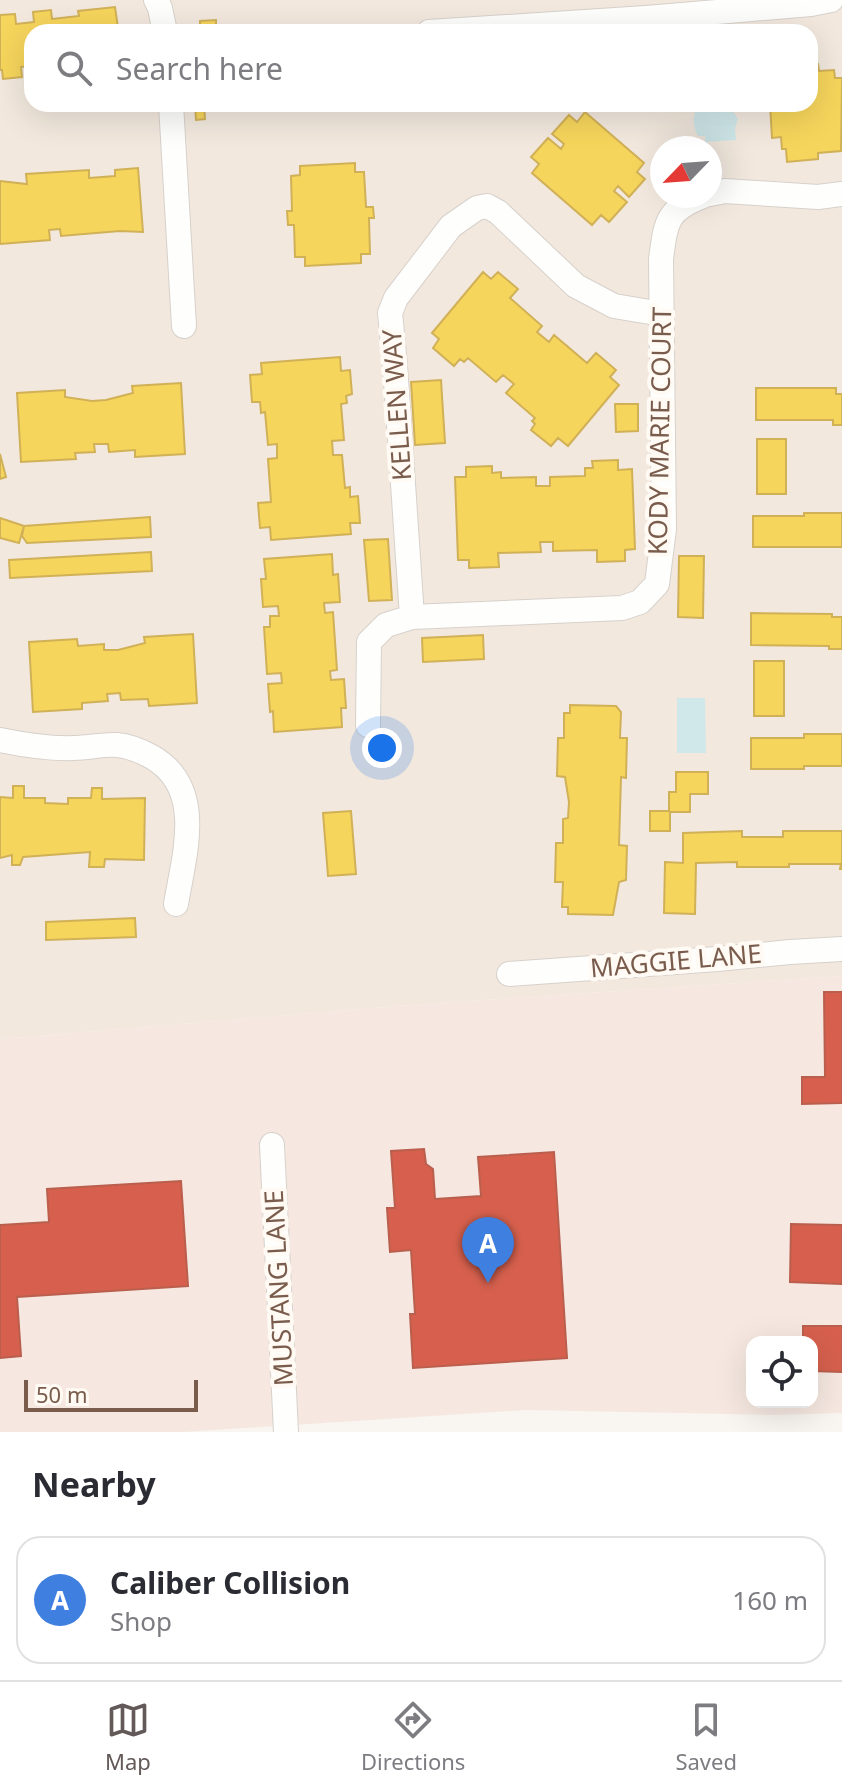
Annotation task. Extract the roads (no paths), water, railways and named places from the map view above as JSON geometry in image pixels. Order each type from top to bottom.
[{"type":"street","points":[[156,0],[163,24]]},
{"type":"street","points":[[553,24],[831,0]]},
{"type":"street","points":[[171,112],[184,326]]},
{"type":"street","points":[[722,192],[830,196],[842,177]]},
{"type":"street","name":"KELLEN WAY","points":[[412,617],[390,313],[396,298],[451,226],[477,208],[487,206],[498,212],[576,286],[614,306],[662,314]]},
{"type":"street","name":"KODY MARIE COURT","points":[[368,725],[369,642],[386,625],[412,617],[622,608],[640,602],[657,584],[664,529],[661,259],[665,232],[672,215],[679,208]]},
{"type":"street","points":[[0,740],[30,746],[71,748],[118,745],[140,750],[167,768],[187,807],[187,843],[176,904]]},
{"type":"street","name":"MAGGIE LANE","points":[[509,974],[842,949]]},
{"type":"street","name":"MUSTANG LANE","points":[[272,1145],[286,1432]]},
{"type":"water","points":[[695,112],[734,112],[738,119],[736,140],[722,141],[722,136],[698,136],[694,125]]},
{"type":"water","points":[[677,698],[705,698],[706,753],[677,753]]},
{"type":"place","name":"Caliber Collision","points":[[488,1283]]}]
